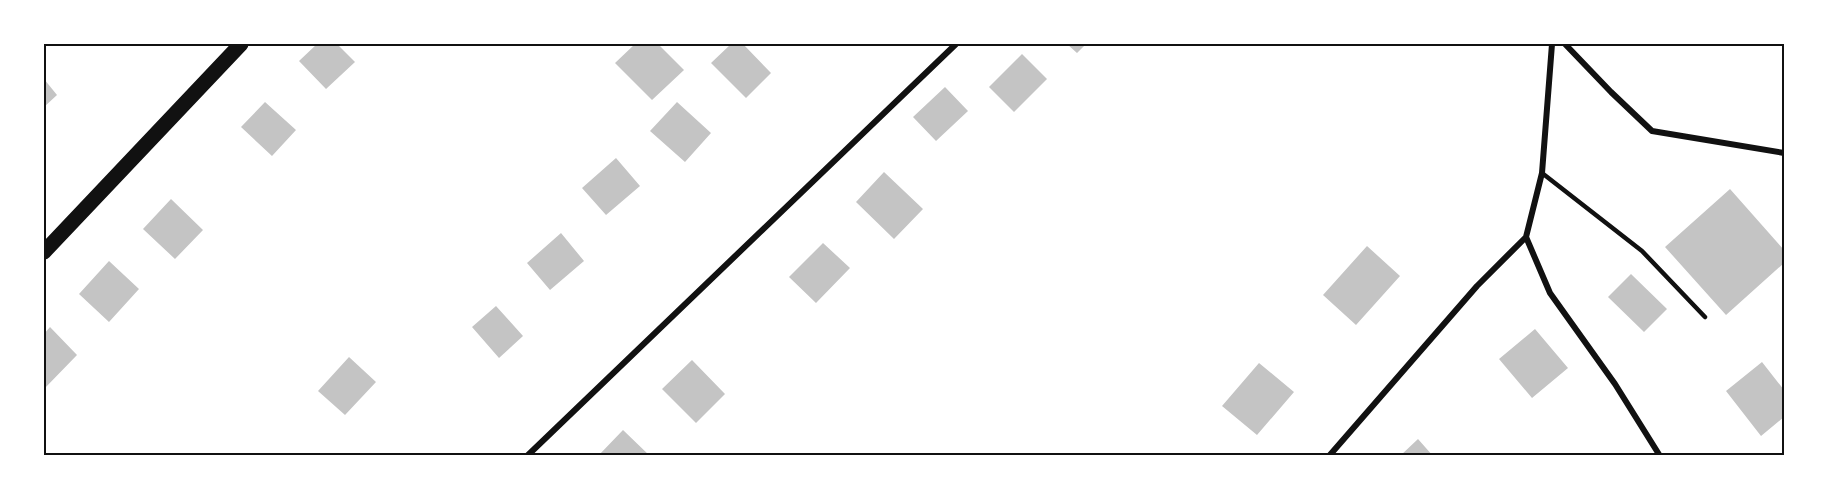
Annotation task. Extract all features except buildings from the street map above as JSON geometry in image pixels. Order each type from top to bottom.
[{"type":"main road","points":[[44,252],[241,44]]},
{"type":"street","points":[[527,456],[956,44]]},
{"type":"street","points":[[1329,456],[1477,286],[1527,237],[1542,173],[1552,44]]},
{"type":"street","points":[[1565,44],[1652,131],[1785,153]]},
{"type":"street","points":[[1527,237],[1550,293],[1615,384],[1660,456]]},
{"type":"lane","points":[[1542,173],[1642,251],[1705,317]]}]
